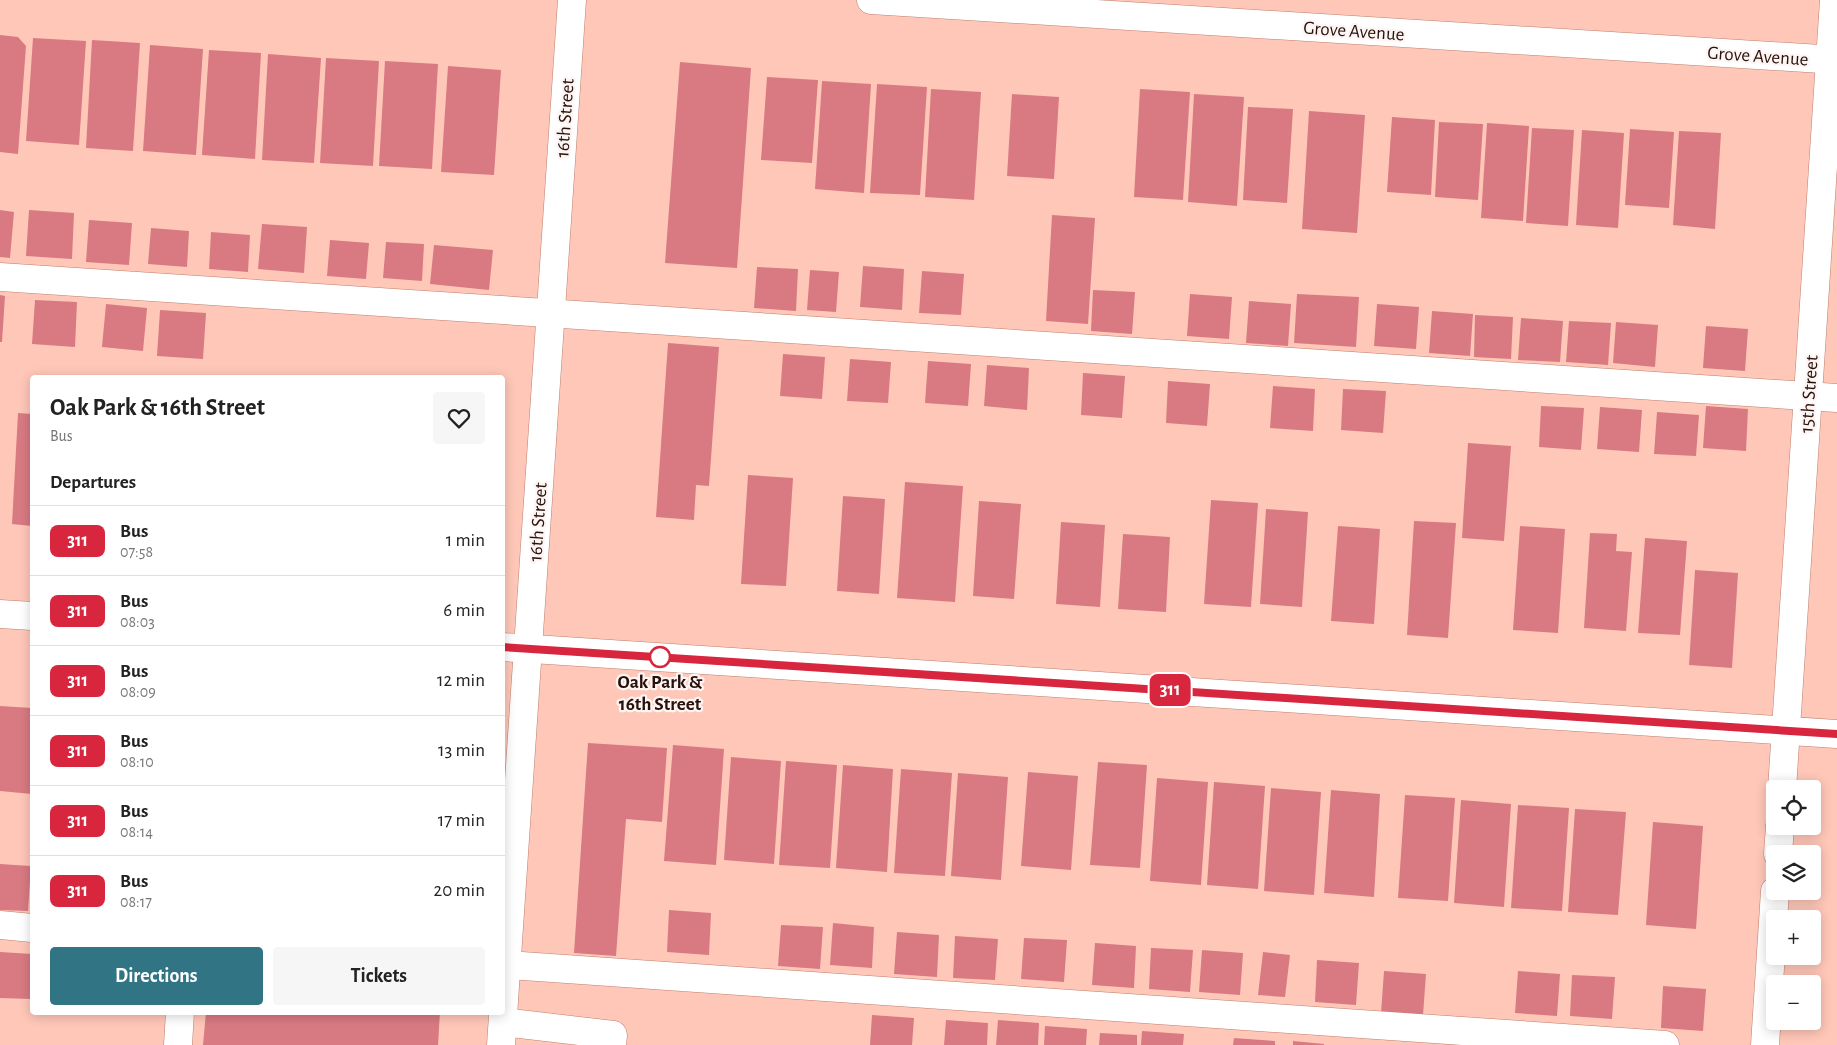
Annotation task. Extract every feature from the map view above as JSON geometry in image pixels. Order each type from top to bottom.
[{"type":"street","name":"16th Street","points":[[505,993],[515,647],[551,313],[572,0]]},
{"type":"street","name":"Grove Avenue","points":[[870,0],[1834,60]]},
{"type":"street","name":"15th Street","points":[[1783,780],[1808,396],[1834,60],[1834,0]]},
{"type":"street","points":[[0,277],[1837,398]]},
{"type":"street","points":[[0,614],[30,616]]},
{"type":"street","points":[[515,647],[1837,734]]},
{"type":"street","points":[[1765,1045],[1774,900]]},
{"type":"street","points":[[0,926],[30,928]]},
{"type":"street","points":[[507,965],[1664,1045]]},
{"type":"street","points":[[178,1045],[180,1015]]},
{"type":"street","name":"16th Street","points":[[502,1034],[503,1015]]},
{"type":"street","points":[[502,1034],[613,1036],[612,1045]]},
{"type":"building","points":[[0,35],[18,37],[26,46],[18,154],[0,152]]},
{"type":"building","points":[[33,38],[86,41],[79,145],[26,141]]},
{"type":"building","points":[[92,40],[140,43],[133,151],[86,148]]},
{"type":"building","points":[[150,45],[203,49],[196,155],[143,151]]},
{"type":"building","points":[[209,50],[261,53],[255,159],[202,155]]},
{"type":"building","points":[[268,54],[321,58],[314,163],[262,160]]},
{"type":"building","points":[[326,58],[379,61],[373,166],[320,163]]},
{"type":"building","points":[[385,61],[438,64],[432,169],[379,166]]},
{"type":"building","points":[[680,62],[751,68],[737,268],[665,263]]},
{"type":"building","points":[[448,66],[501,70],[494,175],[441,172]]},
{"type":"building","points":[[767,77],[818,80],[812,163],[761,160]]},
{"type":"building","points":[[822,81],[871,84],[864,193],[815,189]]},
{"type":"building","points":[[877,84],[927,87],[920,195],[870,193]]},
{"type":"building","points":[[931,89],[981,92],[974,200],[925,197]]},
{"type":"building","points":[[1140,89],[1190,92],[1183,200],[1134,197]]},
{"type":"building","points":[[1012,94],[1059,97],[1054,179],[1007,176]]},
{"type":"building","points":[[1194,94],[1244,97],[1237,206],[1188,202]]},
{"type":"building","points":[[1248,107],[1293,109],[1287,203],[1243,200]]},
{"type":"building","points":[[1309,111],[1365,115],[1357,233],[1302,229]]},
{"type":"building","points":[[1392,117],[1435,120],[1431,195],[1387,192]]},
{"type":"building","points":[[1439,122],[1483,124],[1478,200],[1435,197]]},
{"type":"building","points":[[1487,123],[1529,126],[1523,221],[1481,218]]},
{"type":"building","points":[[1532,128],[1574,130],[1568,226],[1526,223]]},
{"type":"building","points":[[1630,129],[1674,132],[1669,208],[1625,205]]},
{"type":"building","points":[[1582,130],[1624,133],[1618,228],[1576,225]]},
{"type":"building","points":[[1679,131],[1721,133],[1715,229],[1673,225]]},
{"type":"building","points":[[0,210],[14,212],[10,258],[0,257]]},
{"type":"building","points":[[29,210],[74,213],[72,259],[26,256]]},
{"type":"building","points":[[1052,215],[1095,218],[1088,324],[1046,321]]},
{"type":"building","points":[[89,220],[132,223],[129,265],[86,262]]},
{"type":"building","points":[[262,224],[307,227],[304,273],[258,269]]},
{"type":"building","points":[[151,228],[189,231],[187,267],[148,264]]},
{"type":"building","points":[[211,232],[250,235],[248,272],[209,269]]},
{"type":"building","points":[[330,240],[369,243],[366,279],[327,276]]},
{"type":"building","points":[[386,242],[424,244],[422,281],[383,278]]},
{"type":"building","points":[[434,245],[493,250],[489,290],[430,284]]},
{"type":"building","points":[[863,266],[904,269],[902,310],[860,307]]},
{"type":"building","points":[[757,267],[798,269],[796,311],[754,308]]},
{"type":"building","points":[[810,270],[839,272],[836,312],[807,310]]},
{"type":"building","points":[[922,271],[964,274],[961,315],[919,313]]},
{"type":"building","points":[[1093,290],[1135,292],[1132,334],[1091,331]]},
{"type":"building","points":[[1190,294],[1232,297],[1229,339],[1187,336]]},
{"type":"building","points":[[1297,294],[1359,297],[1356,347],[1294,343]]},
{"type":"building","points":[[0,295],[5,296],[2,342],[0,342]]},
{"type":"building","points":[[35,300],[77,302],[75,347],[32,344]]},
{"type":"building","points":[[1249,301],[1291,304],[1288,346],[1246,343]]},
{"type":"building","points":[[106,304],[147,308],[143,351],[102,347]]},
{"type":"building","points":[[1377,304],[1419,307],[1416,349],[1374,346]]},
{"type":"building","points":[[160,310],[206,313],[203,359],[157,356]]},
{"type":"building","points":[[1432,311],[1473,314],[1470,356],[1429,353]]},
{"type":"building","points":[[1475,315],[1513,317],[1511,359],[1474,357]]},
{"type":"building","points":[[1521,318],[1563,321],[1560,362],[1518,360]]},
{"type":"building","points":[[1569,321],[1611,323],[1608,365],[1566,362]]},
{"type":"building","points":[[1616,322],[1658,325],[1655,367],[1613,363]]},
{"type":"building","points":[[1706,326],[1748,329],[1745,371],[1703,368]]},
{"type":"building","points":[[668,343],[719,347],[709,486],[696,485],[694,520],[656,517]]},
{"type":"building","points":[[783,354],[825,357],[822,399],[780,396]]},
{"type":"building","points":[[850,359],[891,362],[888,403],[847,401]]},
{"type":"building","points":[[928,361],[971,364],[968,406],[925,403]]},
{"type":"building","points":[[987,365],[1029,368],[1027,410],[984,406]]},
{"type":"building","points":[[1083,373],[1125,376],[1122,418],[1081,415]]},
{"type":"building","points":[[1168,381],[1210,384],[1207,426],[1166,423]]},
{"type":"building","points":[[1273,386],[1315,389],[1313,431],[1270,428]]},
{"type":"building","points":[[1343,389],[1386,391],[1383,433],[1341,430]]},
{"type":"building","points":[[1541,406],[1584,408],[1581,450],[1539,447]]},
{"type":"building","points":[[1706,406],[1748,409],[1746,451],[1703,448]]},
{"type":"building","points":[[1600,407],[1642,410],[1639,452],[1597,449]]},
{"type":"building","points":[[1657,412],[1699,415],[1696,456],[1654,454]]},
{"type":"building","points":[[18,413],[30,414],[30,526],[12,524]]},
{"type":"building","points":[[1468,443],[1511,446],[1504,541],[1462,538]]},
{"type":"building","points":[[748,475],[793,478],[786,586],[741,584]]},
{"type":"building","points":[[905,482],[963,486],[955,602],[897,598]]},
{"type":"building","points":[[843,496],[885,499],[879,594],[837,591]]},
{"type":"building","points":[[1211,500],[1258,503],[1251,607],[1204,604]]},
{"type":"building","points":[[979,501],[1021,504],[1014,599],[973,596]]},
{"type":"building","points":[[1266,509],[1308,512],[1302,607],[1260,604]]},
{"type":"building","points":[[1414,521],[1456,523],[1448,638],[1407,635]]},
{"type":"building","points":[[1061,522],[1105,525],[1100,607],[1056,604]]},
{"type":"building","points":[[1338,526],[1380,529],[1374,624],[1331,621]]},
{"type":"building","points":[[1520,526],[1565,529],[1558,633],[1513,630]]},
{"type":"building","points":[[1590,533],[1617,534],[1616,551],[1632,552],[1626,631],[1584,628]]},
{"type":"building","points":[[1123,534],[1170,537],[1166,612],[1118,609]]},
{"type":"building","points":[[1645,538],[1687,541],[1680,635],[1638,633]]},
{"type":"building","points":[[1695,570],[1738,573],[1732,668],[1689,665]]},
{"type":"building","points":[[0,706],[30,708],[30,794],[0,791]]},
{"type":"building","points":[[588,743],[667,748],[662,822],[626,819],[616,956],[574,953]]},
{"type":"building","points":[[673,745],[724,749],[716,865],[664,861]]},
{"type":"building","points":[[731,757],[781,761],[774,864],[724,860]]},
{"type":"building","points":[[786,761],[837,765],[830,868],[779,865]]},
{"type":"building","points":[[1098,762],[1147,765],[1140,868],[1090,865]]},
{"type":"building","points":[[843,765],[893,769],[887,872],[836,868]]},
{"type":"building","points":[[901,769],[952,773],[945,876],[894,873]]},
{"type":"building","points":[[1028,772],[1078,776],[1071,870],[1021,866]]},
{"type":"building","points":[[958,773],[1008,777],[1001,880],[951,876]]},
{"type":"building","points":[[1157,778],[1208,782],[1201,885],[1150,881]]},
{"type":"building","points":[[1214,782],[1265,786],[1258,889],[1207,885]]},
{"type":"building","points":[[1271,788],[1321,792],[1314,895],[1264,891]]},
{"type":"building","points":[[1331,790],[1380,794],[1374,897],[1324,893]]},
{"type":"building","points":[[1405,795],[1455,798],[1448,901],[1398,898]]},
{"type":"building","points":[[1461,800],[1511,804],[1504,907],[1454,903]]},
{"type":"building","points":[[1518,805],[1569,808],[1562,911],[1511,908]]},
{"type":"building","points":[[1575,809],[1626,812],[1618,915],[1568,912]]},
{"type":"building","points":[[1653,822],[1703,826],[1696,929],[1646,925]]},
{"type":"building","points":[[0,864],[30,866],[28,911],[0,910]]},
{"type":"building","points":[[669,910],[711,913],[709,955],[667,952]]},
{"type":"building","points":[[833,923],[874,927],[872,968],[830,965]]},
{"type":"building","points":[[781,925],[823,927],[820,969],[778,966]]},
{"type":"building","points":[[897,932],[939,935],[937,977],[894,974]]},
{"type":"building","points":[[955,936],[998,939],[995,980],[953,978]]},
{"type":"building","points":[[1024,938],[1067,940],[1064,982],[1021,979]]},
{"type":"building","points":[[1095,943],[1136,946],[1134,988],[1092,985]]},
{"type":"building","points":[[1151,948],[1193,950],[1190,992],[1149,989]]},
{"type":"building","points":[[1202,950],[1243,953],[1240,995],[1199,992]]},
{"type":"building","points":[[0,952],[30,954],[30,999],[0,998]]},
{"type":"building","points":[[1263,952],[1290,955],[1285,997],[1258,995]]},
{"type":"building","points":[[1317,960],[1359,963],[1356,1005],[1315,1002]]},
{"type":"building","points":[[1384,971],[1426,974],[1423,1015],[1381,1013]]},
{"type":"building","points":[[1518,971],[1560,974],[1557,1016],[1515,1013]]},
{"type":"building","points":[[1572,975],[1615,977],[1612,1019],[1570,1016]]},
{"type":"building","points":[[1663,986],[1706,989],[1703,1031],[1661,1028]]},
{"type":"building","points":[[206,1015],[440,1015],[438,1045],[203,1045]]},
{"type":"building","points":[[872,1015],[914,1018],[912,1045],[870,1045]]},
{"type":"building","points":[[946,1020],[988,1023],[987,1045],[944,1045]]},
{"type":"building","points":[[998,1020],[1039,1023],[1038,1045],[996,1045]]},
{"type":"building","points":[[1045,1026],[1087,1029],[1086,1045],[1044,1045]]},
{"type":"building","points":[[1142,1031],[1184,1034],[1183,1045],[1141,1045]]},
{"type":"building","points":[[1100,1033],[1137,1035],[1137,1045],[1099,1045]]},
{"type":"building","points":[[1234,1038],[1275,1041],[1275,1045],[1233,1045]]},
{"type":"building","points":[[1293,1041],[1324,1044],[1324,1045],[1293,1045]]},
{"type":"bus line","name":"311","points":[[505,647],[1837,734]]},
{"type":"place","name":"Oak Park & 16th Street","points":[[660,657]]}]
